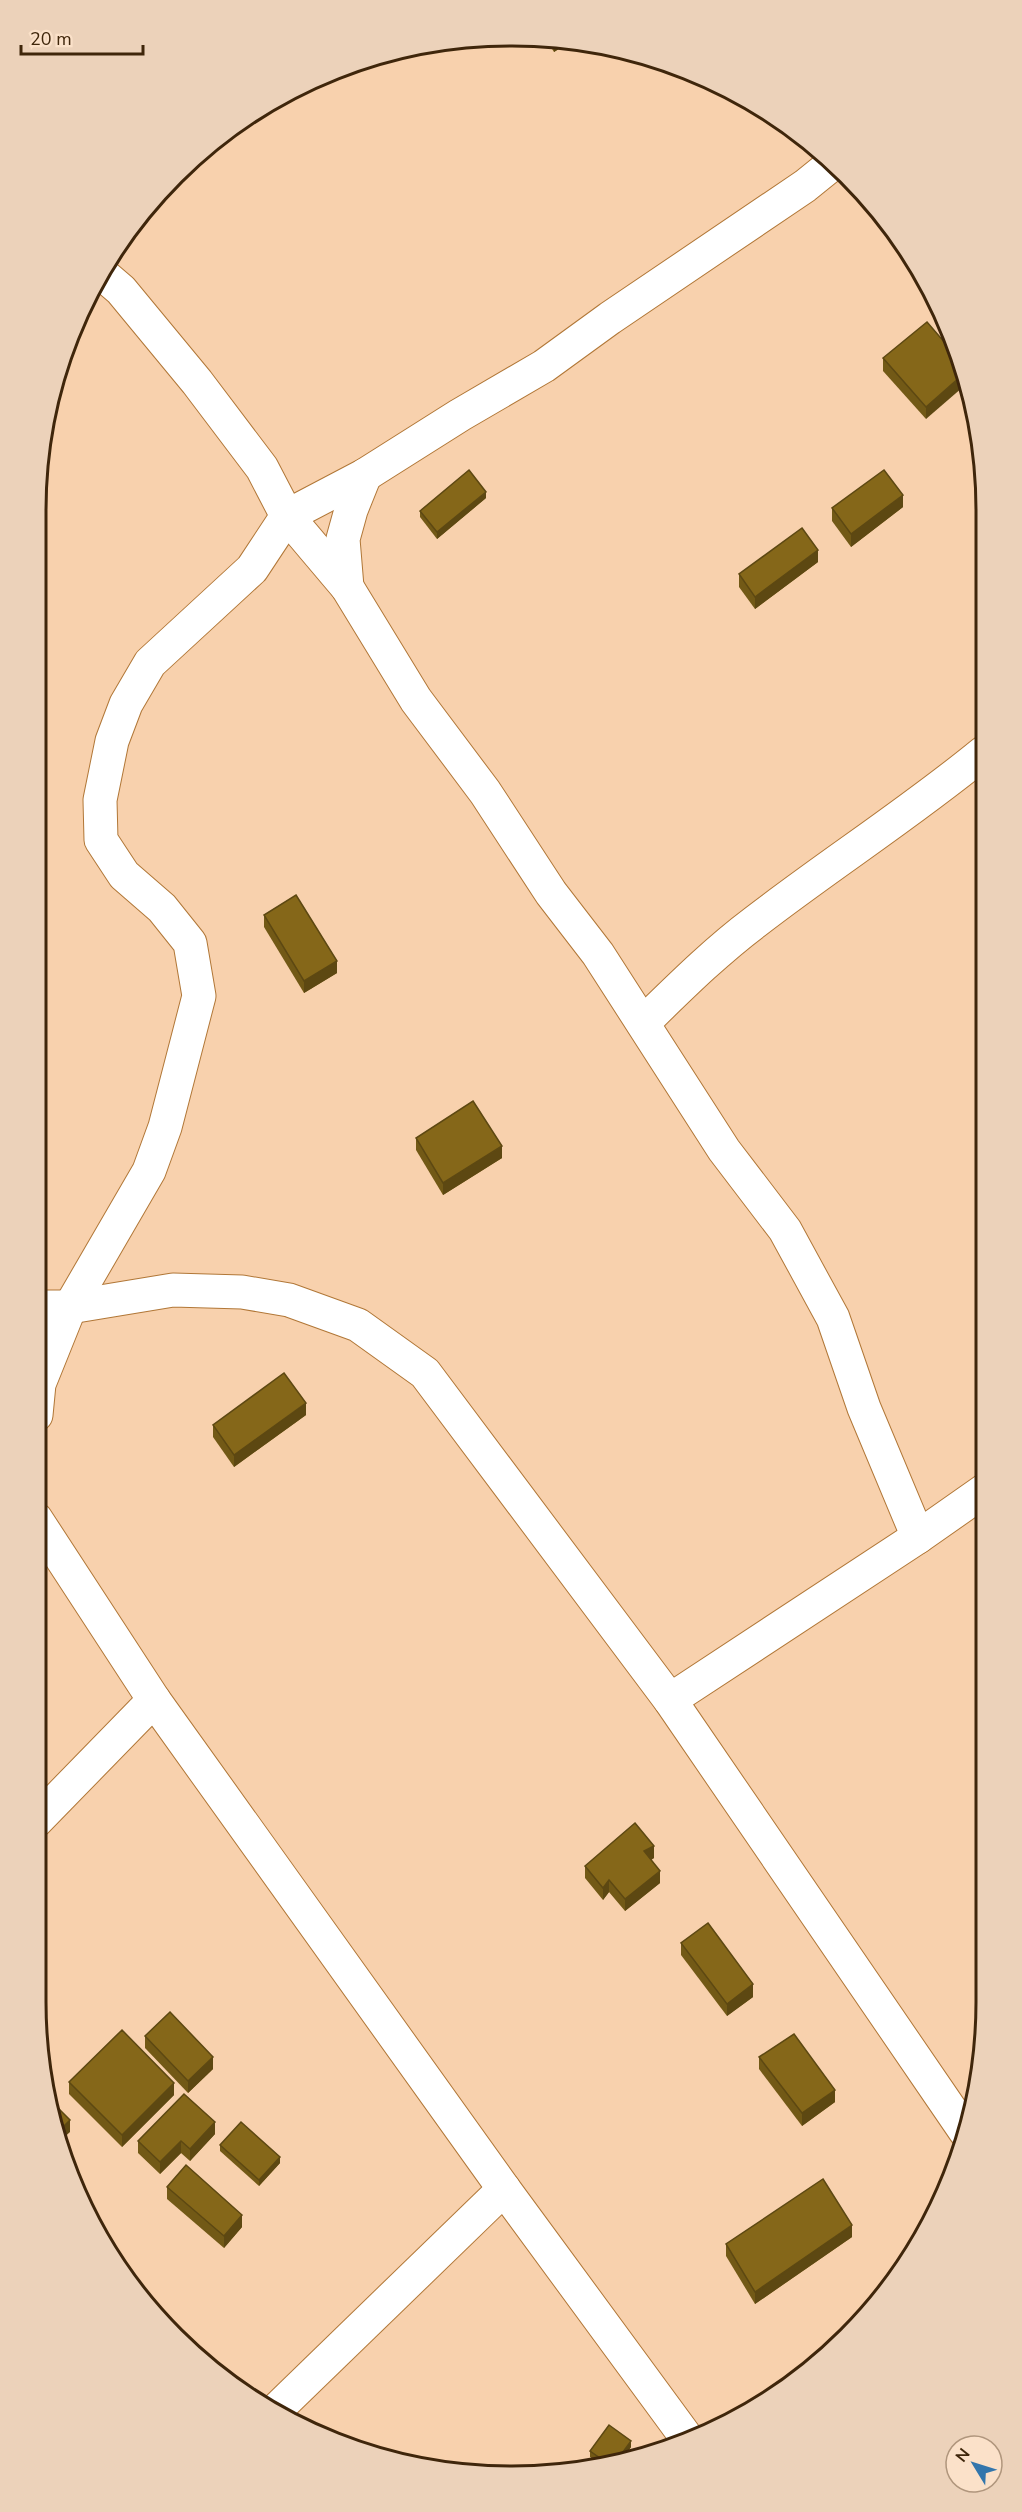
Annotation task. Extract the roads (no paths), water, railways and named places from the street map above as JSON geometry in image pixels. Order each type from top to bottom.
[{"type":"street","points":[[46,1367],[70,1307],[149,1171],[165,1127],[198,996],[190,943],[162,908],[124,875],[100,840],[100,800],[111,741],[126,704],[150,663],[252,569],[287,516],[366,475],[460,415],[544,366],[610,318],[806,186],[825,170]]},
{"type":"street","points":[[109,279],[121,290],[197,382],[262,468],[287,516],[347,587],[416,700],[485,792],[551,893],[598,954],[724,1150],[785,1230],[832,1318],[864,1408],[918,1538]]},
{"type":"street","points":[[347,587],[343,539],[351,510],[366,475]]},
{"type":"street","points":[[643,1023],[703,965],[754,922],[942,786],[976,759]]},
{"type":"street","points":[[46,1308],[70,1307],[173,1290],[242,1292],[290,1300],[358,1325],[425,1373],[670,1700],[959,2124]]},
{"type":"street","points":[[670,1700],[918,1538],[976,1496]]},
{"type":"street","points":[[46,1534],[154,1700],[504,2189],[683,2432]]},
{"type":"street","points":[[46,1811],[154,1700]]},
{"type":"street","points":[[282,2405],[504,2189]]}]
